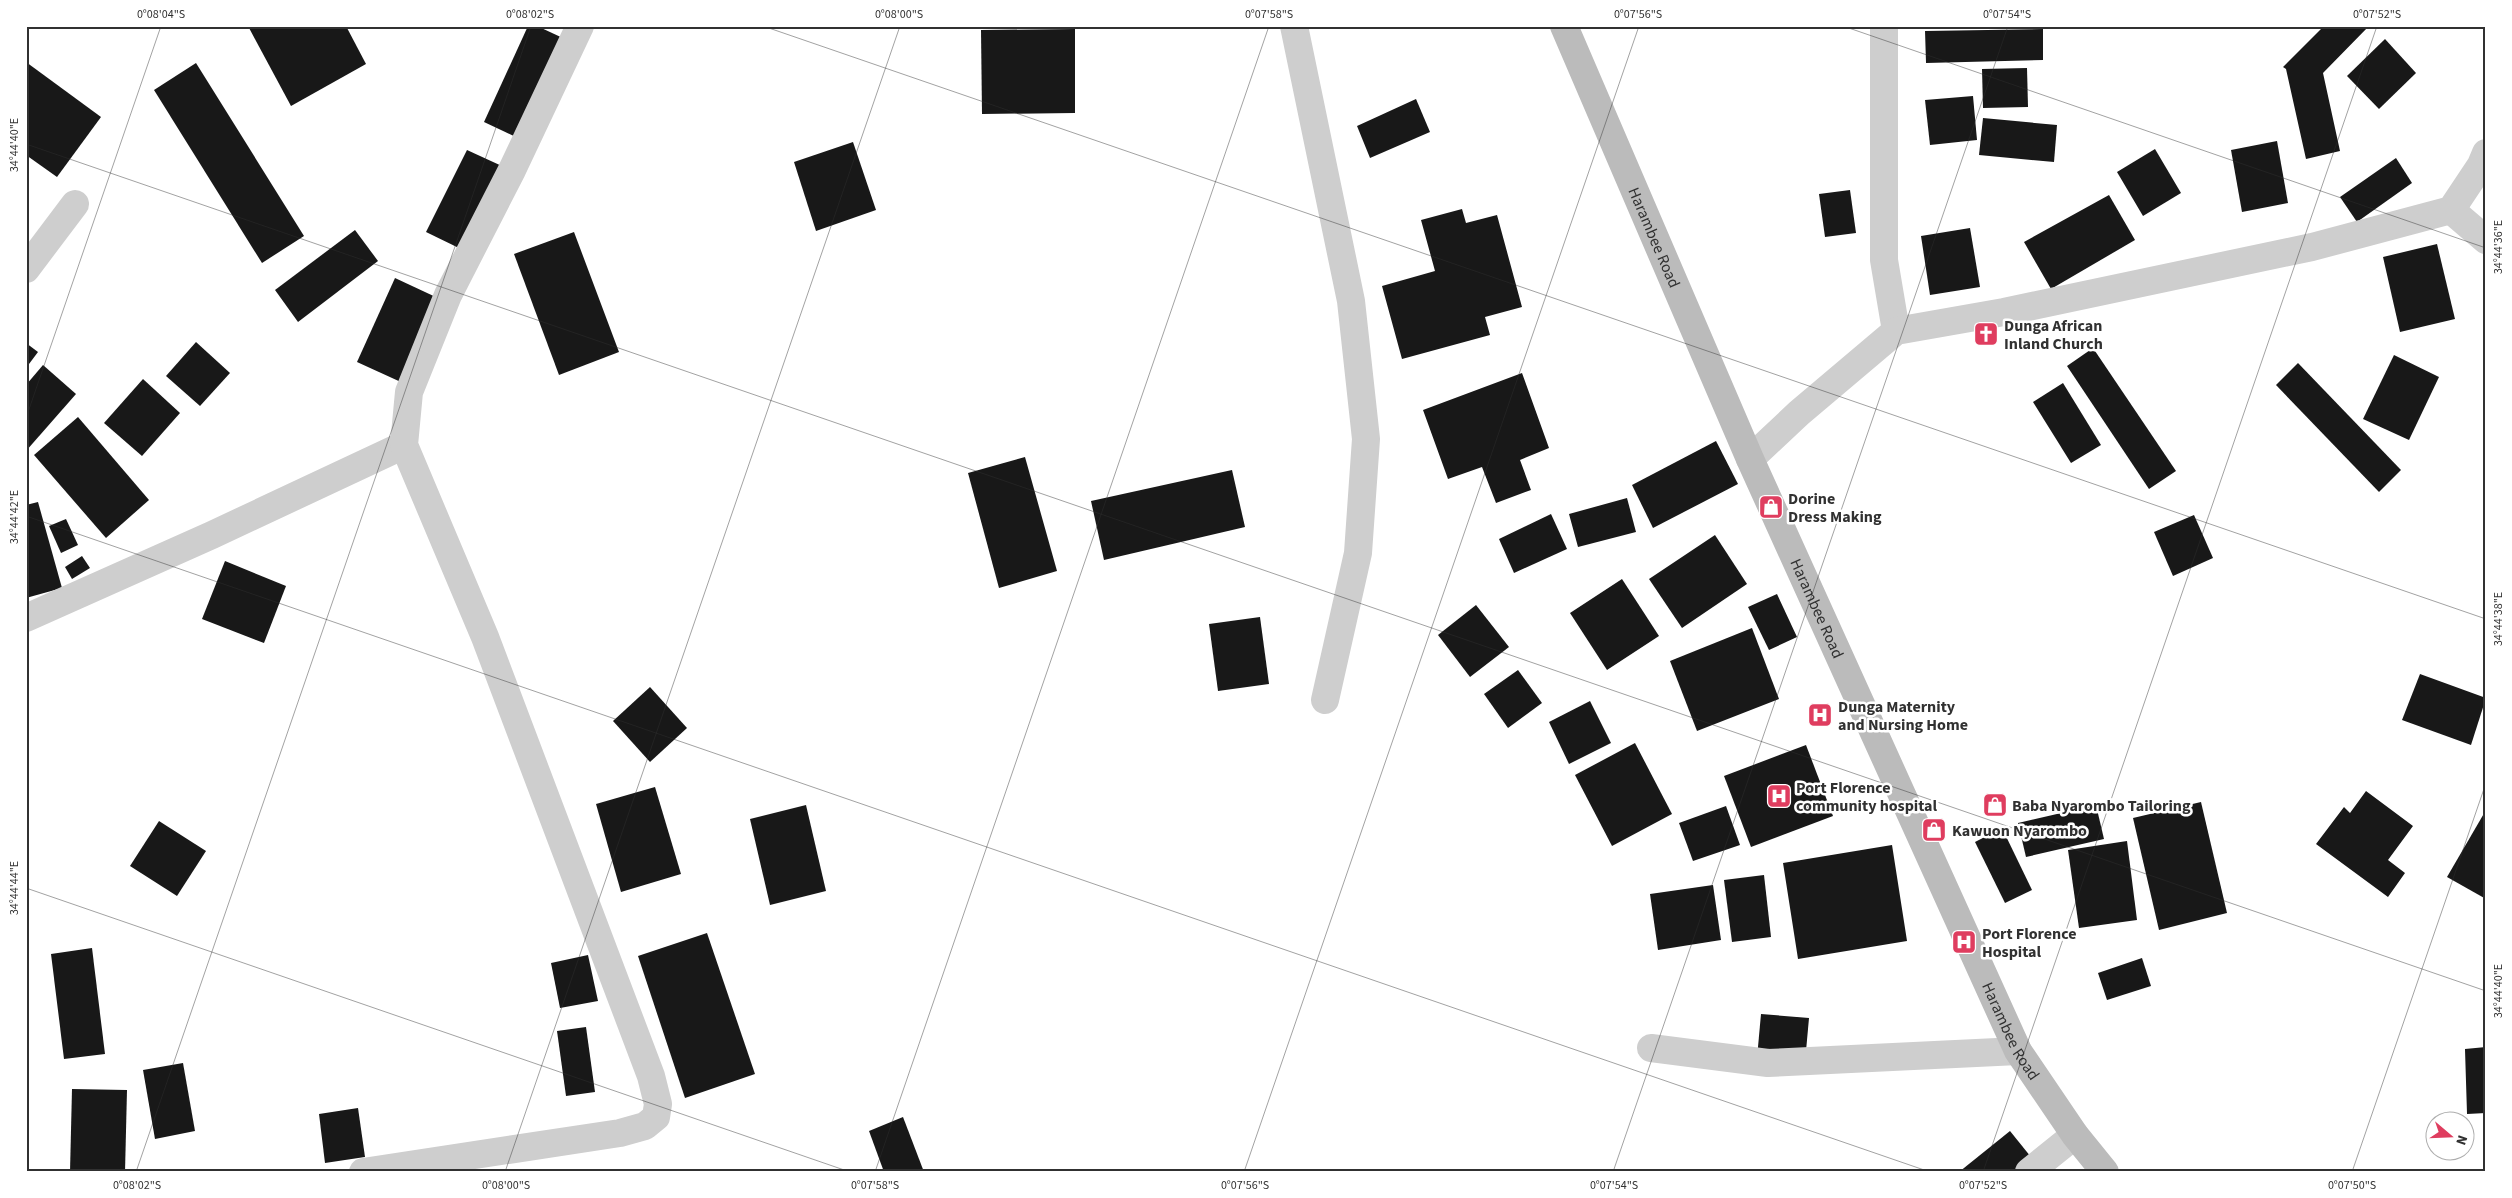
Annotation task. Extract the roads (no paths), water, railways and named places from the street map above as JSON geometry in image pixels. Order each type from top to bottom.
[{"type":"main road","name":"Harambee Road","points":[[1564,26],[1750,459],[2018,1052],[2075,1135],[2105,1172]]},
{"type":"street","points":[[363,1172],[620,1133],[645,1126],[656,1117],[658,1104],[651,1076],[489,646],[404,445],[409,392],[448,295],[512,170],[580,26]]},
{"type":"street","points":[[1294,26],[1352,300],[1366,439],[1358,553],[1325,700]]},
{"type":"street","points":[[1884,26],[1884,260],[1896,331]]},
{"type":"street","points":[[1750,459],[1800,413],[1896,331],[2004,312],[2312,247],[2451,210],[2481,165],[2486,153]]},
{"type":"street","points":[[26,269],[75,204]]},
{"type":"street","points":[[2451,210],[2486,240]]},
{"type":"street","points":[[26,618],[212,535],[404,445]]},
{"type":"street","points":[[1650,1048],[1768,1063],[2018,1052]]},
{"type":"street","points":[[2029,1172],[2075,1135]]},
{"type":"place","name":"Dunga African Inland Church","points":[[1986,334]]},
{"type":"place","name":"Dorine Dress Making","points":[[1771,507]]},
{"type":"place","name":"Dunga Maternity and Nursing Home","points":[[1820,715]]},
{"type":"place","name":"Port Florence community hospital","points":[[1779,796]]},
{"type":"place","name":"Baba Nyarombo Tailoring","points":[[1995,805]]},
{"type":"place","name":"Kawuon Nyarombo","points":[[1934,830]]},
{"type":"place","name":"Port Florence Hospital","points":[[1964,942]]}]
